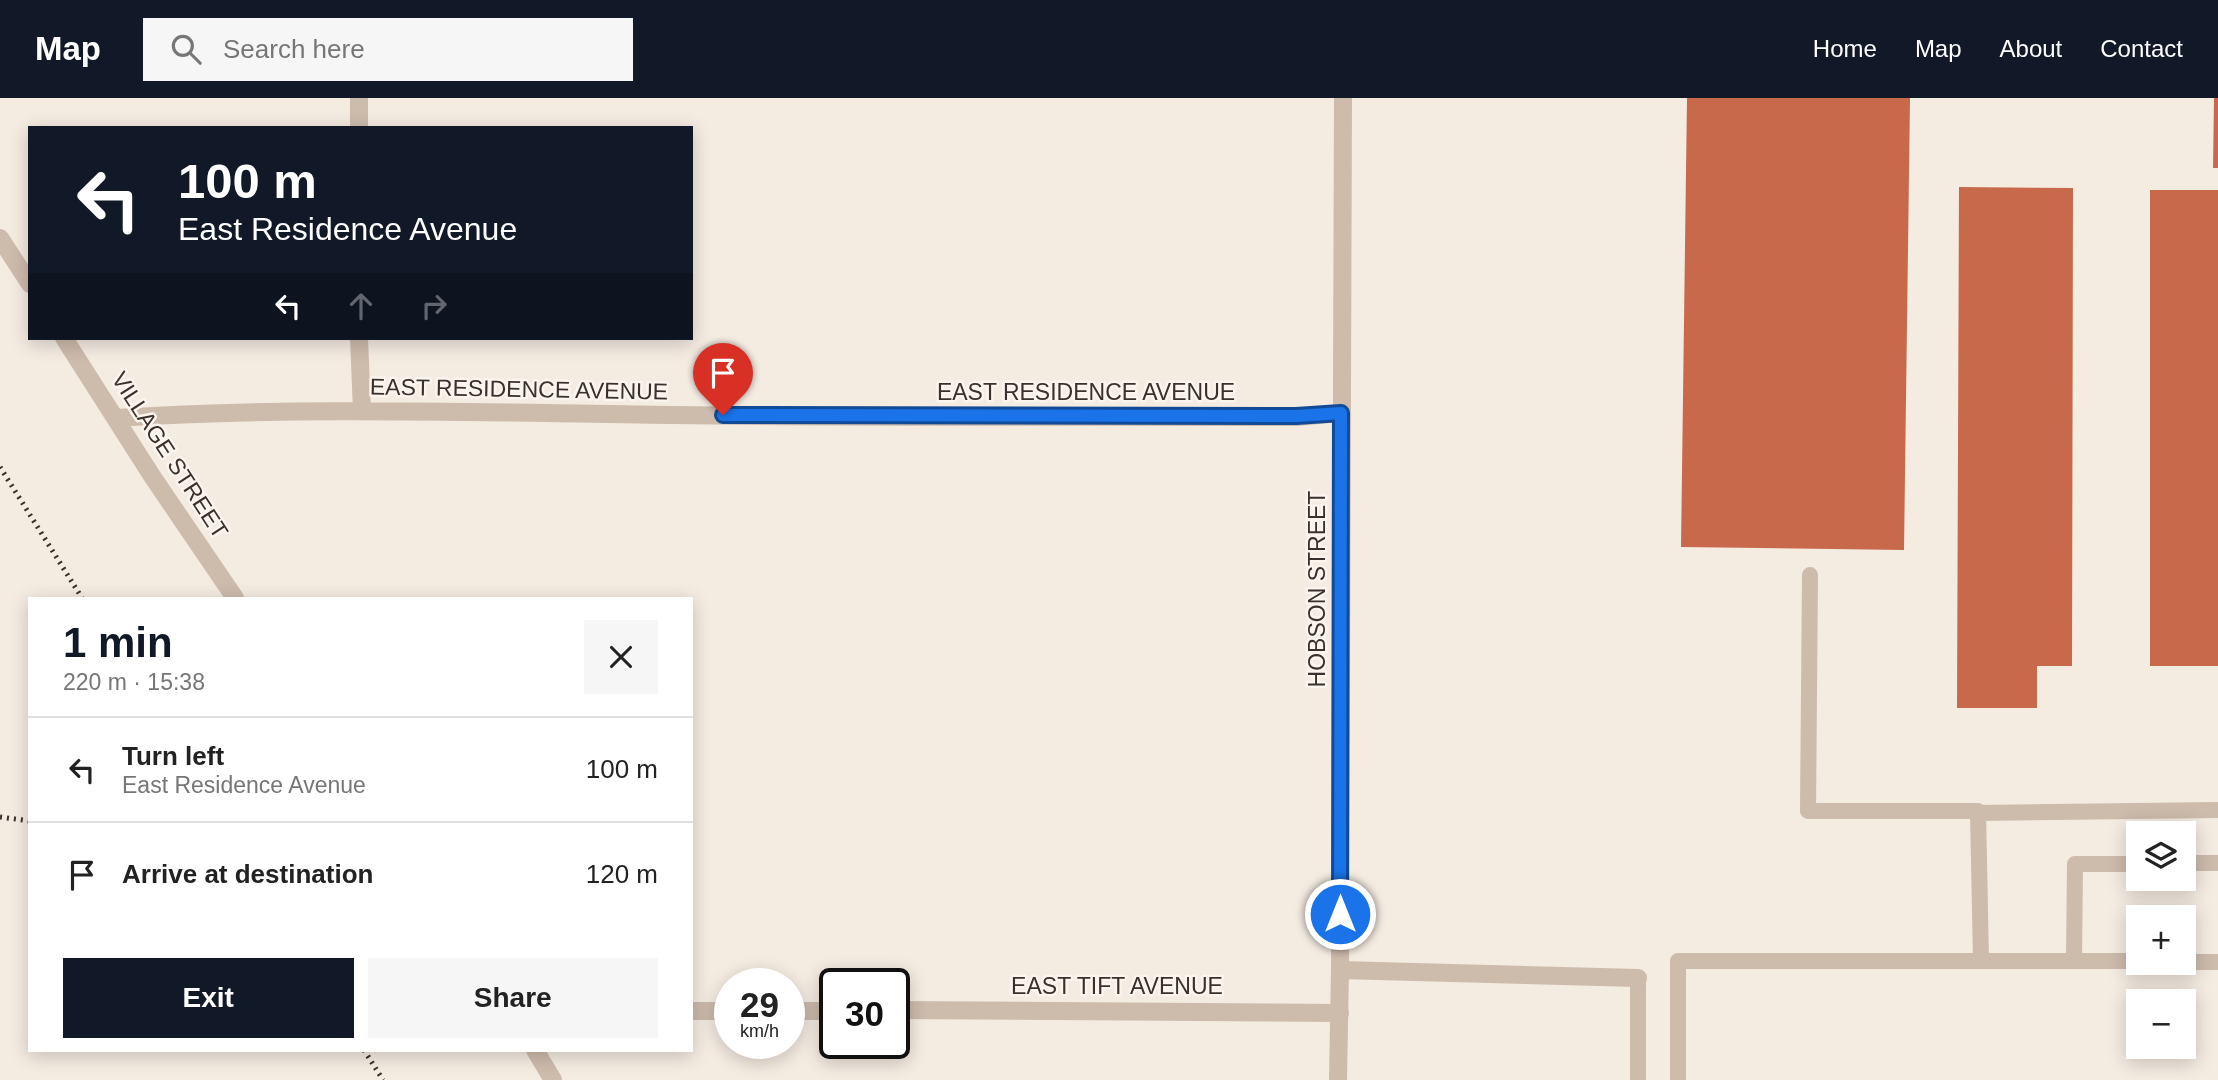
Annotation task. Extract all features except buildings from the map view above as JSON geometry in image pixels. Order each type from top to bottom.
[{"type":"street","points":[[359,98],[359,126]]},
{"type":"street","name":"HOBSON STREET","points":[[1338,1080],[1343,98]]},
{"type":"street","points":[[0,238],[28,281]]},
{"type":"street","name":"VILLAGE STREET","points":[[65,340],[152,476],[234,597]]},
{"type":"street","points":[[359,340],[362,411]]},
{"type":"street","name":"EAST RESIDENCE AVENUE","points":[[116,418],[362,411],[696,415],[1296,416],[1341,413]]},
{"type":"street","points":[[1340,970],[1638,978]]},
{"type":"street","name":"EAST TIFT AVENUE","points":[[910,1010],[1340,1013]]},
{"type":"street","points":[[693,1012],[714,1011]]},
{"type":"street","points":[[536,1052],[553,1080]]},
{"type":"lane","points":[[1810,575],[1808,811],[1978,813],[2218,810]]},
{"type":"lane","points":[[1978,813],[1981,961]]},
{"type":"lane","points":[[2196,863],[2218,863]]},
{"type":"lane","points":[[2074,961],[2076,864],[2126,864]]},
{"type":"lane","points":[[1678,1080],[1678,961],[2126,961]]},
{"type":"lane","points":[[2196,962],[2218,962]]},
{"type":"lane","points":[[1638,978],[1639,1080]]},
{"type":"railway","points":[[0,467],[81,597]]},
{"type":"railway","points":[[0,817],[28,821]]},
{"type":"railway","points":[[365,1052],[383,1080]]},
{"type":"route","points":[[723,415],[1296,416],[1341,413],[1340,914]]}]
